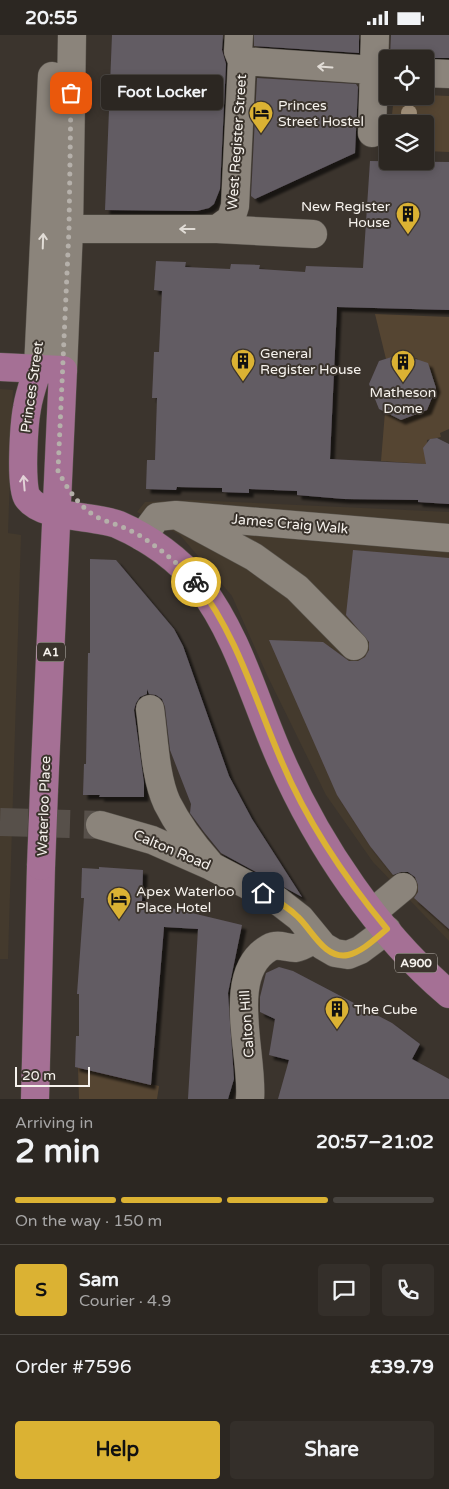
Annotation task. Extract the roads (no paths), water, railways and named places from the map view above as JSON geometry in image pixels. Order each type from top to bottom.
[{"type":"main road","points":[[0,367],[50,369]]},
{"type":"main road","name":"Princes Street","points":[[50,369],[58,471],[57,513],[34,505],[28,498],[23,482],[27,407],[50,369]]},
{"type":"main road","name":"A900","points":[[58,471],[75,499],[100,519]]},
{"type":"main road","name":"A900","points":[[57,513],[100,519],[118,524],[142,537],[180,566],[196,582],[211,601],[234,641],[281,762],[312,824],[347,878],[408,956],[449,994]]},
{"type":"main road","name":"Waterloo Place","points":[[35,1099],[44,790],[57,513]]},
{"type":"street","name":"Princes Street","points":[[50,369],[47,163],[51,141],[53,35]]},
{"type":"street","name":"Princes Street","points":[[50,369],[69,229],[72,35]]},
{"type":"street","points":[[374,35],[379,65]]},
{"type":"street","name":"West Register Street","points":[[217,229],[231,219],[235,206],[240,48],[379,71]]},
{"type":"street","points":[[434,73],[449,74]]},
{"type":"street","points":[[372,133],[379,79]]},
{"type":"street","points":[[69,229],[217,229],[313,234]]},
{"type":"street","points":[[176,515],[254,557],[297,587],[354,646]]},
{"type":"street","name":"James Craig Walk","points":[[142,537],[156,517],[176,515],[449,538]]},
{"type":"street","points":[[150,709],[161,781],[167,802],[193,845],[211,866]]},
{"type":"street","name":"Calton Road","points":[[100,825],[152,840],[211,866],[278,901],[300,918],[323,947],[335,953],[348,955],[360,950],[380,921]]},
{"type":"street","points":[[380,921],[403,887]]},
{"type":"street","name":"Calton Hill","points":[[250,1099],[251,1072],[244,987],[248,972],[256,958],[269,948],[281,945],[301,947],[316,938]]},
{"type":"tunnel","points":[[0,822],[100,825]]},
{"type":"place","name":"Foot Locker","points":[[71,93]]},
{"type":"place","name":"Princes Street Hostel","points":[[261,134]]},
{"type":"place","name":"New Register House","points":[[408,235]]},
{"type":"place","name":"General Register House","points":[[243,382]]},
{"type":"place","name":"Matheson Dome","points":[[403,383]]},
{"type":"place","name":"Apex Waterloo Place Hotel","points":[[119,920]]},
{"type":"place","name":"The Cube","points":[[337,1030]]}]
